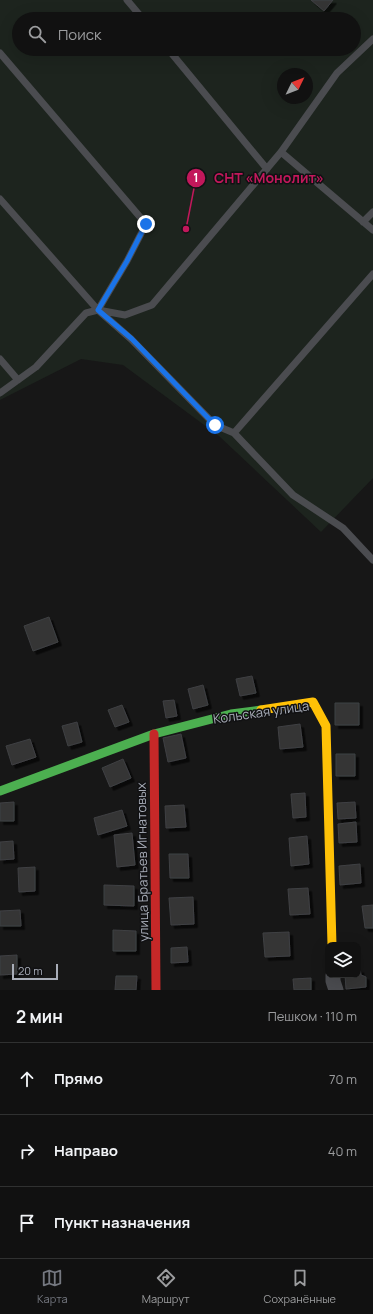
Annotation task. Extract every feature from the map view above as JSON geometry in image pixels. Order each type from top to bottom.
[{"type":"street","name":"Кольская улица","points":[[0,791],[154,734],[231,714],[313,702],[326,726],[332,942]]},
{"type":"street","name":"улица Братьев Игнатовых","points":[[154,734],[156,990]]},
{"type":"street","points":[[333,978],[336,990]]},
{"type":"lane","points":[[127,0],[137,12]]},
{"type":"lane","points":[[361,50],[373,39]]},
{"type":"lane","points":[[0,53],[146,224],[127,261],[98,310]]},
{"type":"lane","points":[[174,56],[267,169]]},
{"type":"lane","points":[[0,393],[36,367],[86,313],[98,310],[126,315],[152,305],[281,152],[337,73],[355,56]]},
{"type":"lane","points":[[281,152],[373,230]]},
{"type":"lane","points":[[0,199],[98,310],[132,339],[215,425],[234,433],[293,495],[343,528],[373,560]]},
{"type":"lane","points":[[363,222],[373,212]]},
{"type":"lane","points":[[234,433],[373,274]]},
{"type":"lane","points":[[0,359],[18,380]]},
{"type":"shaded area","points":[[0,0],[373,0],[373,478],[321,532],[219,436],[123,365],[81,359],[0,400]]},
{"type":"building","points":[[311,0],[333,0],[324,11]]},
{"type":"building","points":[[49,617],[58,642],[33,651],[24,626]]},
{"type":"building","points":[[252,676],[256,693],[240,696],[236,679]]},
{"type":"building","points":[[203,685],[208,705],[193,709],[188,689]]},
{"type":"building","points":[[174,700],[177,716],[166,718],[163,701]]},
{"type":"building","points":[[335,703],[359,703],[359,725],[335,725]]},
{"type":"building","points":[[122,705],[129,722],[115,727],[108,710]]},
{"type":"building","points":[[77,722],[82,742],[68,746],[62,726]]},
{"type":"building","points":[[300,724],[303,747],[280,749],[278,727]]},
{"type":"building","points":[[181,734],[186,758],[168,762],[163,738]]},
{"type":"building","points":[[30,739],[36,757],[12,765],[6,746]]},
{"type":"building","points":[[336,754],[355,754],[355,776],[336,776]]},
{"type":"building","points":[[123,759],[131,778],[110,787],[102,768]]},
{"type":"building","points":[[305,793],[306,817],[293,818],[291,794]]},
{"type":"building","points":[[14,802],[14,821],[0,821],[0,803]]},
{"type":"building","points":[[355,802],[356,818],[338,819],[337,803]]},
{"type":"building","points":[[184,805],[186,827],[166,828],[165,806]]},
{"type":"building","points":[[122,810],[127,826],[98,835],[94,818]]},
{"type":"building","points":[[356,822],[357,842],[339,843],[338,824]]},
{"type":"building","points":[[132,833],[135,865],[117,867],[114,835]]},
{"type":"building","points":[[307,836],[309,864],[291,866],[289,838]]},
{"type":"building","points":[[13,841],[14,859],[0,860],[0,842]]},
{"type":"building","points":[[169,854],[188,854],[189,878],[170,878]]},
{"type":"building","points":[[360,864],[361,883],[340,885],[339,866]]},
{"type":"building","points":[[35,867],[35,891],[19,892],[18,868]]},
{"type":"building","points":[[104,885],[134,886],[134,906],[104,905]]},
{"type":"building","points":[[308,888],[310,914],[290,915],[288,889]]},
{"type":"building","points":[[193,897],[194,924],[171,925],[169,898]]},
{"type":"building","points":[[373,905],[373,928],[365,928],[362,906]]},
{"type":"building","points":[[20,910],[21,926],[0,926],[0,911]]},
{"type":"building","points":[[113,930],[136,931],[136,951],[113,951]]},
{"type":"building","points":[[289,932],[290,956],[265,957],[263,933]]},
{"type":"building","points":[[187,947],[188,962],[171,963],[171,948]]},
{"type":"building","points":[[17,955],[17,974],[0,975],[0,956]]},
{"type":"building","points":[[361,975],[366,977],[366,987],[346,989],[345,978],[361,978]]},
{"type":"building","points":[[116,976],[137,976],[136,990],[115,990]]},
{"type":"building","points":[[311,978],[311,990],[294,990],[293,979]]},
{"type":"traffic: fast","points":[[0,791],[154,734],[231,714],[261,710]]},
{"type":"traffic: slow","points":[[261,710],[313,702],[326,726],[332,942]]},
{"type":"traffic: jam","points":[[154,734],[156,990]]},
{"type":"place","name":"СНТ «Монолит»","points":[[186,229]]},
{"type":"route","points":[[146,224],[127,261],[98,310],[132,339],[215,425]]}]
